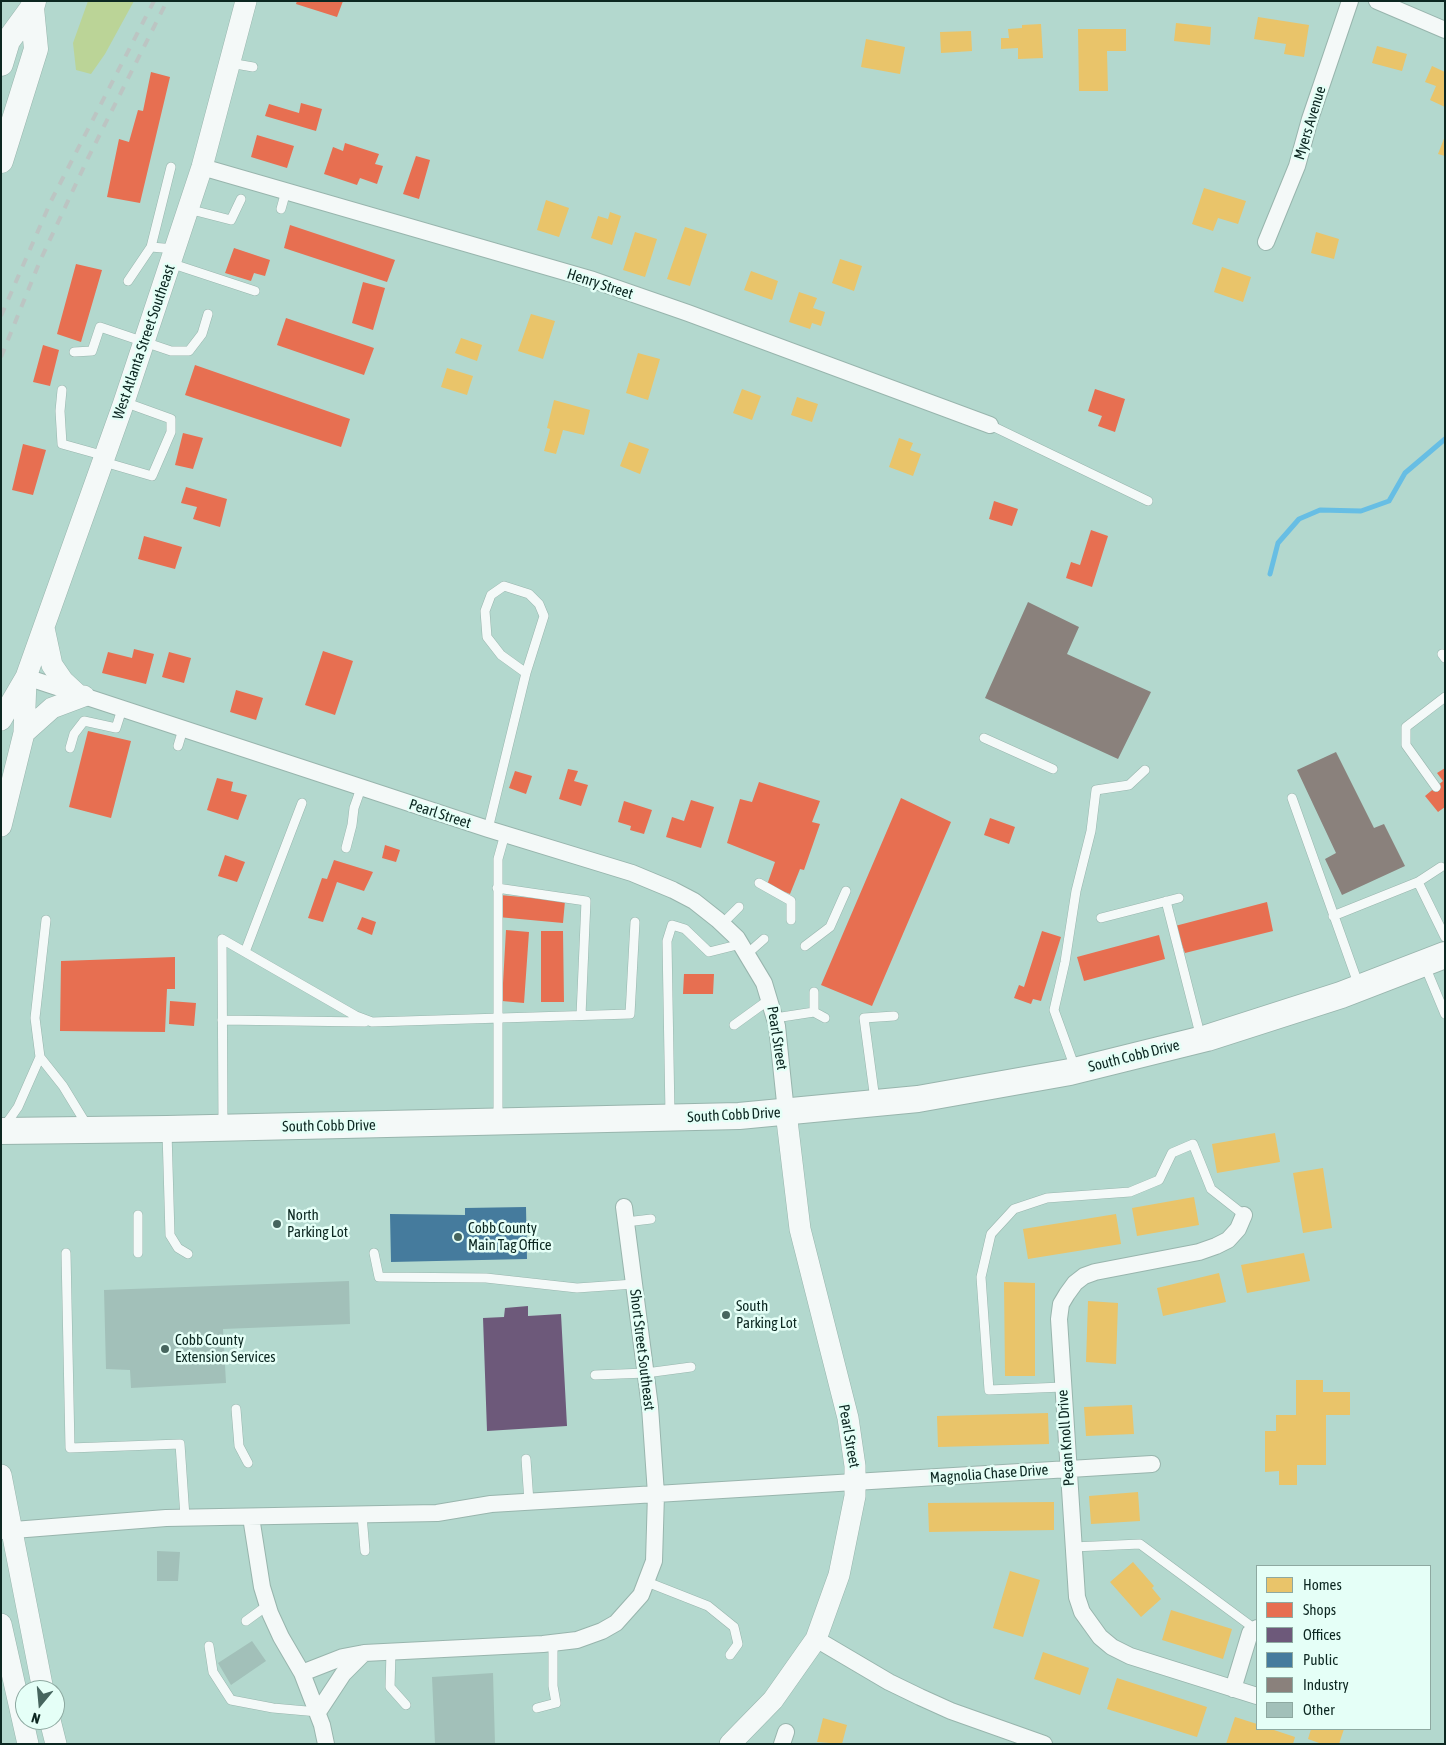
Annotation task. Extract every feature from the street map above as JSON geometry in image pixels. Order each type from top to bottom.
[{"type":"main road","points":[[1,64],[8,41],[33,5]]},
{"type":"main road","points":[[1,162],[36,49],[33,5]]},
{"type":"main road","name":"South Cobb Drive","points":[[1,1131],[670,1118],[786,1112],[927,1097],[1076,1071],[1202,1040],[1275,1018],[1434,959]]},
{"type":"street","name":"West Atlanta Street Southeast","points":[[1,720],[26,677],[124,402],[202,167],[246,1]]},
{"type":"street","name":"Myers Avenue","points":[[1266,242],[1297,166],[1310,119],[1350,1]]},
{"type":"street","points":[[1377,1],[1445,30]]},
{"type":"street","name":"Henry Street","points":[[202,167],[593,280],[688,313],[990,425]]},
{"type":"street","points":[[24,733],[52,708],[80,695],[62,681],[52,664],[47,648],[44,627]]},
{"type":"street","name":"West Atlanta Street Southeast","points":[[1,826],[24,733],[26,677]]},
{"type":"street","name":"Pearl Street","points":[[26,677],[488,829],[651,880],[694,901],[722,924],[744,949],[770,1000],[775,1018],[800,1229],[848,1418],[856,1482],[846,1550],[833,1596],[816,1639],[773,1700],[730,1744]]},
{"type":"street","name":"Short Street Southeast","points":[[302,1673],[343,1657],[364,1653],[553,1643],[590,1636],[616,1623],[641,1595],[654,1560],[656,1546],[656,1494],[646,1373],[625,1214]]},
{"type":"street","name":"Pecan Knoll Drive","points":[[1244,1215],[1238,1228],[1228,1240],[1216,1246],[1200,1252],[1095,1272],[1074,1283],[1061,1304],[1059,1319],[1077,1597],[1086,1619],[1100,1637],[1112,1647],[1130,1656],[1256,1696]]},
{"type":"street","name":"Magnolia Chase Drive","points":[[7,1530],[185,1518],[437,1513],[491,1504],[1152,1464]]},
{"type":"street","points":[[1,1475],[7,1530],[41,1680]]},
{"type":"street","points":[[251,1516],[262,1587],[281,1637],[302,1673],[318,1712],[326,1744]]},
{"type":"street","points":[[1,1624],[28,1744]]},
{"type":"street","points":[[1233,1689],[1250,1633],[1256,1629]]},
{"type":"street","points":[[816,1639],[889,1682],[951,1712],[1044,1744]]},
{"type":"street","points":[[318,1712],[343,1674],[364,1653]]},
{"type":"street","points":[[52,1730],[56,1744]]},
{"type":"lane","points":[[230,62],[253,67]]},
{"type":"lane","points":[[128,281],[151,247],[171,167]]},
{"type":"lane","points":[[281,209],[286,191]]},
{"type":"lane","points":[[188,209],[231,220],[241,199]]},
{"type":"lane","points":[[151,247],[255,291]]},
{"type":"lane","points":[[74,352],[92,351],[100,327],[171,350],[189,351],[202,334],[208,314]]},
{"type":"lane","points":[[62,390],[60,411],[62,444],[152,476],[171,432],[171,419],[124,402]]},
{"type":"lane","points":[[990,425],[1148,501]]},
{"type":"lane","points":[[488,829],[526,673],[544,616],[539,604],[529,594],[504,586],[491,595],[485,612],[486,637],[501,655],[526,673]]},
{"type":"lane","points":[[1436,787],[1406,745],[1406,726],[1445,696]]},
{"type":"lane","points":[[70,748],[74,734],[84,721],[116,728],[122,709]]},
{"type":"lane","points":[[178,746],[183,729]]},
{"type":"lane","points":[[984,738],[1053,769]]},
{"type":"lane","points":[[1076,1071],[1054,1010],[1066,962],[1076,891],[1091,831],[1096,790],[1129,785],[1145,770]]},
{"type":"lane","points":[[346,848],[354,808],[362,788]]},
{"type":"lane","points":[[1292,798],[1360,988]]},
{"type":"lane","points":[[245,952],[302,803]]},
{"type":"lane","points":[[498,1122],[496,1018],[497,888],[498,858],[505,834]]},
{"type":"lane","points":[[1333,916],[1418,882],[1441,867]]},
{"type":"lane","points":[[1418,882],[1445,937]]},
{"type":"lane","points":[[759,883],[791,901],[791,920]]},
{"type":"lane","points":[[497,888],[586,901],[581,1015]]},
{"type":"lane","points":[[805,946],[830,927],[846,891]]},
{"type":"lane","points":[[1101,918],[1179,898]]},
{"type":"lane","points":[[1166,901],[1202,1040]]},
{"type":"lane","points":[[722,924],[739,907]]},
{"type":"lane","points":[[46,920],[34,1018],[40,1057],[64,1086],[90,1130]]},
{"type":"lane","points":[[222,1020],[372,1022],[630,1014],[635,922]]},
{"type":"lane","points":[[670,1118],[667,941],[672,925],[685,928],[709,952],[744,949],[764,940]]},
{"type":"lane","points":[[222,1128],[222,939],[356,1016],[372,1022]]},
{"type":"lane","points":[[1434,959],[1445,1014]]},
{"type":"lane","points":[[814,992],[814,1012]]},
{"type":"lane","points":[[734,1025],[770,1000]]},
{"type":"lane","points":[[775,1018],[814,1012],[825,1018]]},
{"type":"lane","points":[[875,1103],[864,1018],[894,1016]]},
{"type":"lane","points":[[1,1131],[18,1107],[40,1057]]},
{"type":"lane","points":[[166,1129],[172,1239],[181,1250],[188,1254]]},
{"type":"lane","points":[[1063,1387],[989,1390],[981,1277],[991,1234],[1014,1209],[1047,1198],[1130,1192],[1159,1180],[1172,1153],[1193,1144],[1211,1189],[1244,1215]]},
{"type":"lane","points":[[625,1214],[651,1219]]},
{"type":"lane","points":[[138,1215],[138,1253]]},
{"type":"lane","points":[[66,1253],[70,1448],[180,1444],[185,1518]]},
{"type":"lane","points":[[374,1253],[379,1277],[486,1278],[577,1288],[634,1284]]},
{"type":"lane","points":[[595,1375],[646,1373],[691,1367]]},
{"type":"lane","points":[[236,1409],[239,1446],[248,1463]]},
{"type":"lane","points":[[526,1459],[529,1502]]},
{"type":"lane","points":[[362,1514],[365,1551]]},
{"type":"lane","points":[[1074,1548],[1140,1544],[1256,1629]]},
{"type":"lane","points":[[647,1582],[708,1606],[734,1627],[738,1644],[730,1655]]},
{"type":"lane","points":[[246,1621],[268,1605]]},
{"type":"lane","points":[[537,1708],[556,1703],[553,1686],[553,1643]]},
{"type":"lane","points":[[209,1646],[212,1672],[231,1700],[273,1708],[318,1712]]},
{"type":"lane","points":[[391,1652],[390,1687],[406,1706]]},
{"type":"green space","points":[[88,1],[134,1],[105,54],[91,74],[76,70],[73,43]]},
{"type":"building: Homes","points":[[1258,17],[1309,25],[1304,57],[1284,54],[1286,44],[1254,39]]},
{"type":"building: Homes","points":[[1176,23],[1211,27],[1210,45],[1174,41]]},
{"type":"building: Homes","points":[[1041,24],[1043,58],[1018,59],[1018,48],[1001,49],[1001,38],[1009,38],[1008,29],[1022,28],[1022,25]]},
{"type":"building: Homes","points":[[1078,29],[1126,29],[1126,51],[1107,51],[1108,91],[1079,91]]},
{"type":"building: Homes","points":[[971,31],[972,51],[941,53],[940,32]]},
{"type":"building: Homes","points":[[866,39],[905,47],[900,74],[861,67]]},
{"type":"building: Homes","points":[[1377,46],[1407,54],[1402,71],[1372,63]]},
{"type":"building: Homes","points":[[1432,66],[1445,72],[1445,107],[1430,100],[1436,86],[1425,82]]},
{"type":"building: Homes","points":[[1445,136],[1445,156],[1438,154]]},
{"type":"building: Homes","points":[[1204,188],[1246,201],[1238,224],[1218,218],[1213,231],[1192,224]]},
{"type":"building: Homes","points":[[546,200],[569,208],[559,237],[537,230]]},
{"type":"building: Homes","points":[[610,212],[621,216],[612,245],[591,238],[598,216],[608,219]]},
{"type":"building: Homes","points":[[685,227],[707,234],[690,286],[667,279]]},
{"type":"building: Homes","points":[[635,232],[657,239],[645,277],[623,270]]},
{"type":"building: Homes","points":[[1316,232],[1339,239],[1334,259],[1311,253]]},
{"type":"building: Homes","points":[[840,259],[862,266],[854,291],[832,283]]},
{"type":"building: Homes","points":[[1222,267],[1251,277],[1243,302],[1214,292]]},
{"type":"building: Homes","points":[[751,271],[778,281],[772,300],[744,290]]},
{"type":"building: Homes","points":[[799,292],[817,298],[813,308],[825,312],[821,326],[812,323],[810,329],[789,322]]},
{"type":"building: Homes","points":[[531,314],[555,321],[543,359],[518,351]]},
{"type":"building: Homes","points":[[461,338],[482,345],[477,361],[455,353]]},
{"type":"building: Homes","points":[[638,353],[660,359],[648,400],[626,393]]},
{"type":"building: Homes","points":[[447,368],[473,376],[467,395],[441,387]]},
{"type":"building: Homes","points":[[742,389],[761,396],[752,420],[733,413]]},
{"type":"building: Homes","points":[[797,397],[818,404],[812,422],[791,415]]},
{"type":"building: Homes","points":[[554,400],[590,410],[584,435],[563,430],[556,454],[544,451],[550,429],[547,428]]},
{"type":"building: Homes","points":[[899,438],[913,443],[910,450],[921,454],[913,476],[889,467]]},
{"type":"building: Homes","points":[[629,442],[649,449],[640,474],[620,466]]},
{"type":"building: Homes","points":[[1275,1133],[1280,1162],[1217,1173],[1212,1144]]},
{"type":"building: Homes","points":[[1323,1168],[1332,1228],[1303,1233],[1293,1173]]},
{"type":"building: Homes","points":[[1194,1197],[1199,1225],[1137,1236],[1132,1208]]},
{"type":"building: Homes","points":[[1116,1214],[1121,1244],[1028,1259],[1023,1229]]},
{"type":"building: Homes","points":[[1304,1253],[1310,1281],[1247,1293],[1241,1265]]},
{"type":"building: Homes","points":[[1219,1273],[1226,1302],[1163,1316],[1157,1288]]},
{"type":"building: Homes","points":[[1004,1282],[1035,1283],[1035,1376],[1005,1376]]},
{"type":"building: Homes","points":[[1088,1301],[1118,1303],[1116,1364],[1086,1362]]},
{"type":"building: Homes","points":[[1296,1380],[1323,1380],[1323,1392],[1350,1392],[1350,1415],[1326,1415],[1326,1465],[1297,1465],[1297,1485],[1279,1485],[1279,1471],[1265,1472],[1265,1431],[1276,1431],[1276,1415],[1296,1415]]},
{"type":"building: Homes","points":[[1132,1405],[1134,1434],[1086,1436],[1084,1407]]},
{"type":"building: Homes","points":[[1048,1413],[1049,1444],[938,1447],[937,1416]]},
{"type":"building: Homes","points":[[1138,1492],[1140,1521],[1091,1524],[1089,1496]]},
{"type":"building: Homes","points":[[1054,1502],[1054,1530],[929,1532],[928,1503]]},
{"type":"building: Homes","points":[[1133,1562],[1154,1586],[1152,1588],[1161,1599],[1141,1617],[1110,1582]]},
{"type":"building: Homes","points":[[1010,1571],[1040,1580],[1023,1637],[993,1628]]},
{"type":"building: Homes","points":[[1171,1610],[1232,1629],[1223,1659],[1162,1640]]},
{"type":"building: Homes","points":[[1043,1652],[1089,1668],[1080,1695],[1034,1679]]},
{"type":"building: Homes","points":[[1117,1678],[1207,1707],[1197,1737],[1107,1709]]},
{"type":"building: Homes","points":[[1235,1717],[1256,1724],[1256,1730],[1274,1730],[1295,1737],[1293,1744],[1226,1744]]},
{"type":"building: Homes","points":[[823,1718],[847,1725],[842,1744],[817,1742]]},
{"type":"building: Homes","points":[[1311,1730],[1344,1730],[1339,1744],[1322,1744],[1308,1739]]},
{"type":"building: Shops","points":[[297,1],[343,1],[337,17],[296,4]]},
{"type":"building: Shops","points":[[151,72],[170,77],[140,203],[107,197],[119,139],[129,142],[138,110],[143,111]]},
{"type":"building: Shops","points":[[301,103],[322,109],[316,131],[265,116],[269,104],[299,113]]},
{"type":"building: Shops","points":[[257,135],[294,146],[287,168],[251,157]]},
{"type":"building: Shops","points":[[345,143],[379,154],[375,164],[383,166],[377,184],[360,178],[357,185],[324,174],[333,147],[343,151]]},
{"type":"building: Shops","points":[[416,156],[430,160],[419,199],[403,194]]},
{"type":"building: Shops","points":[[290,225],[395,260],[387,282],[284,248]]},
{"type":"building: Shops","points":[[234,248],[270,260],[265,276],[254,273],[251,281],[225,273]]},
{"type":"building: Shops","points":[[76,264],[102,270],[81,342],[57,334]]},
{"type":"building: Shops","points":[[363,282],[385,288],[373,330],[352,323]]},
{"type":"building: Shops","points":[[286,318],[374,348],[364,375],[277,345]]},
{"type":"building: Shops","points":[[43,345],[59,350],[50,386],[33,382]]},
{"type":"building: Shops","points":[[195,365],[350,419],[341,447],[185,395]]},
{"type":"building: Shops","points":[[1095,389],[1125,399],[1115,432],[1098,426],[1102,416],[1088,411]]},
{"type":"building: Shops","points":[[183,433],[203,438],[193,469],[175,465]]},
{"type":"building: Shops","points":[[23,444],[46,450],[33,495],[12,490]]},
{"type":"building: Shops","points":[[186,487],[227,499],[220,527],[193,519],[197,507],[181,503]]},
{"type":"building: Shops","points":[[994,501],[1018,509],[1012,526],[989,519]]},
{"type":"building: Shops","points":[[1091,530],[1108,536],[1092,587],[1066,578],[1071,562],[1080,565]]},
{"type":"building: Shops","points":[[144,536],[182,547],[175,569],[138,559]]},
{"type":"building: Shops","points":[[134,649],[154,654],[146,684],[102,673],[108,652],[132,658]]},
{"type":"building: Shops","points":[[323,651],[353,661],[335,715],[305,705]]},
{"type":"building: Shops","points":[[169,652],[191,658],[184,683],[162,677]]},
{"type":"building: Shops","points":[[236,690],[263,698],[256,720],[230,712]]},
{"type":"building: Shops","points":[[88,731],[131,741],[111,818],[69,807]]},
{"type":"building: Shops","points":[[1445,768],[1445,807],[1438,812],[1425,796],[1443,781],[1437,773]]},
{"type":"building: Shops","points":[[568,769],[578,771],[574,781],[588,785],[581,806],[559,799]]},
{"type":"building: Shops","points":[[515,771],[532,776],[526,794],[509,788]]},
{"type":"building: Shops","points":[[217,778],[233,782],[231,791],[247,795],[238,820],[207,810]]},
{"type":"building: Shops","points":[[759,782],[820,801],[812,822],[820,824],[804,870],[800,869],[790,894],[767,885],[775,862],[727,843],[740,799],[752,802]]},
{"type":"building: Shops","points":[[901,798],[951,822],[872,1006],[821,985]]},
{"type":"building: Shops","points":[[691,800],[714,807],[701,848],[666,837],[672,817],[684,821]]},
{"type":"building: Shops","points":[[624,801],[652,810],[644,834],[630,830],[631,826],[618,822]]},
{"type":"building: Shops","points":[[990,818],[1015,827],[1009,844],[984,835]]},
{"type":"building: Shops","points":[[385,845],[400,850],[396,862],[382,858]]},
{"type":"building: Shops","points":[[225,855],[245,862],[237,882],[218,876]]},
{"type":"building: Shops","points":[[334,860],[373,872],[364,891],[337,882],[323,922],[308,918],[322,878],[327,879]]},
{"type":"building: Shops","points":[[500,895],[565,901],[563,923],[498,917]]},
{"type":"building: Shops","points":[[1267,902],[1273,931],[1185,953],[1175,926]]},
{"type":"building: Shops","points":[[362,917],[376,922],[372,935],[357,929]]},
{"type":"building: Shops","points":[[506,930],[529,932],[524,1003],[502,1001]]},
{"type":"building: Shops","points":[[541,931],[563,931],[564,1002],[541,1002]]},
{"type":"building: Shops","points":[[1042,931],[1061,937],[1041,1001],[1033,999],[1031,1004],[1014,998],[1019,985],[1024,987]]},
{"type":"building: Shops","points":[[1159,935],[1165,959],[1084,981],[1077,957]]},
{"type":"building: Shops","points":[[175,957],[175,989],[167,989],[165,1032],[60,1031],[61,961]]},
{"type":"building: Shops","points":[[684,974],[714,974],[713,994],[683,994]]},
{"type":"building: Shops","points":[[170,1001],[196,1003],[194,1026],[169,1024]]},
{"type":"building: Offices","points":[[528,1306],[528,1316],[561,1314],[567,1426],[487,1431],[483,1318],[504,1317],[505,1308]]},
{"type":"building: Public","name":"Cobb County Main Tag Office","points":[[526,1207],[527,1259],[391,1262],[390,1214],[465,1215],[465,1208]]},
{"type":"building: Industry","points":[[1028,602],[1079,627],[1067,654],[1151,692],[1118,759],[985,698]]},
{"type":"building: Industry","points":[[1336,752],[1374,828],[1384,824],[1405,866],[1342,895],[1325,859],[1336,853],[1297,770]]},
{"type":"building: Other","name":"Cobb County Extension Services","points":[[349,1281],[350,1324],[223,1329],[226,1383],[131,1388],[130,1370],[106,1369],[104,1290]]},
{"type":"building: Other","points":[[157,1551],[180,1552],[178,1581],[157,1581]]},
{"type":"building: Other","points":[[252,1641],[266,1661],[231,1685],[218,1663]]},
{"type":"building: Other","points":[[493,1673],[495,1744],[435,1744],[432,1677]]},
{"type":"waterway","points":[[1270,574],[1278,543],[1299,519],[1320,510],[1361,511],[1389,501],[1405,473],[1445,439]]},
{"type":"railway","points":[[1,316],[51,201],[154,1]]},
{"type":"railway","points":[[1,357],[40,261],[88,158],[167,1]]},
{"type":"place","name":"North Parking Lot","points":[[277,1224]]},
{"type":"place","name":"Cobb County Main Tag Office","points":[[458,1237]]},
{"type":"place","name":"South Parking Lot","points":[[726,1315]]},
{"type":"place","name":"Cobb County Extension Services","points":[[165,1349]]}]
